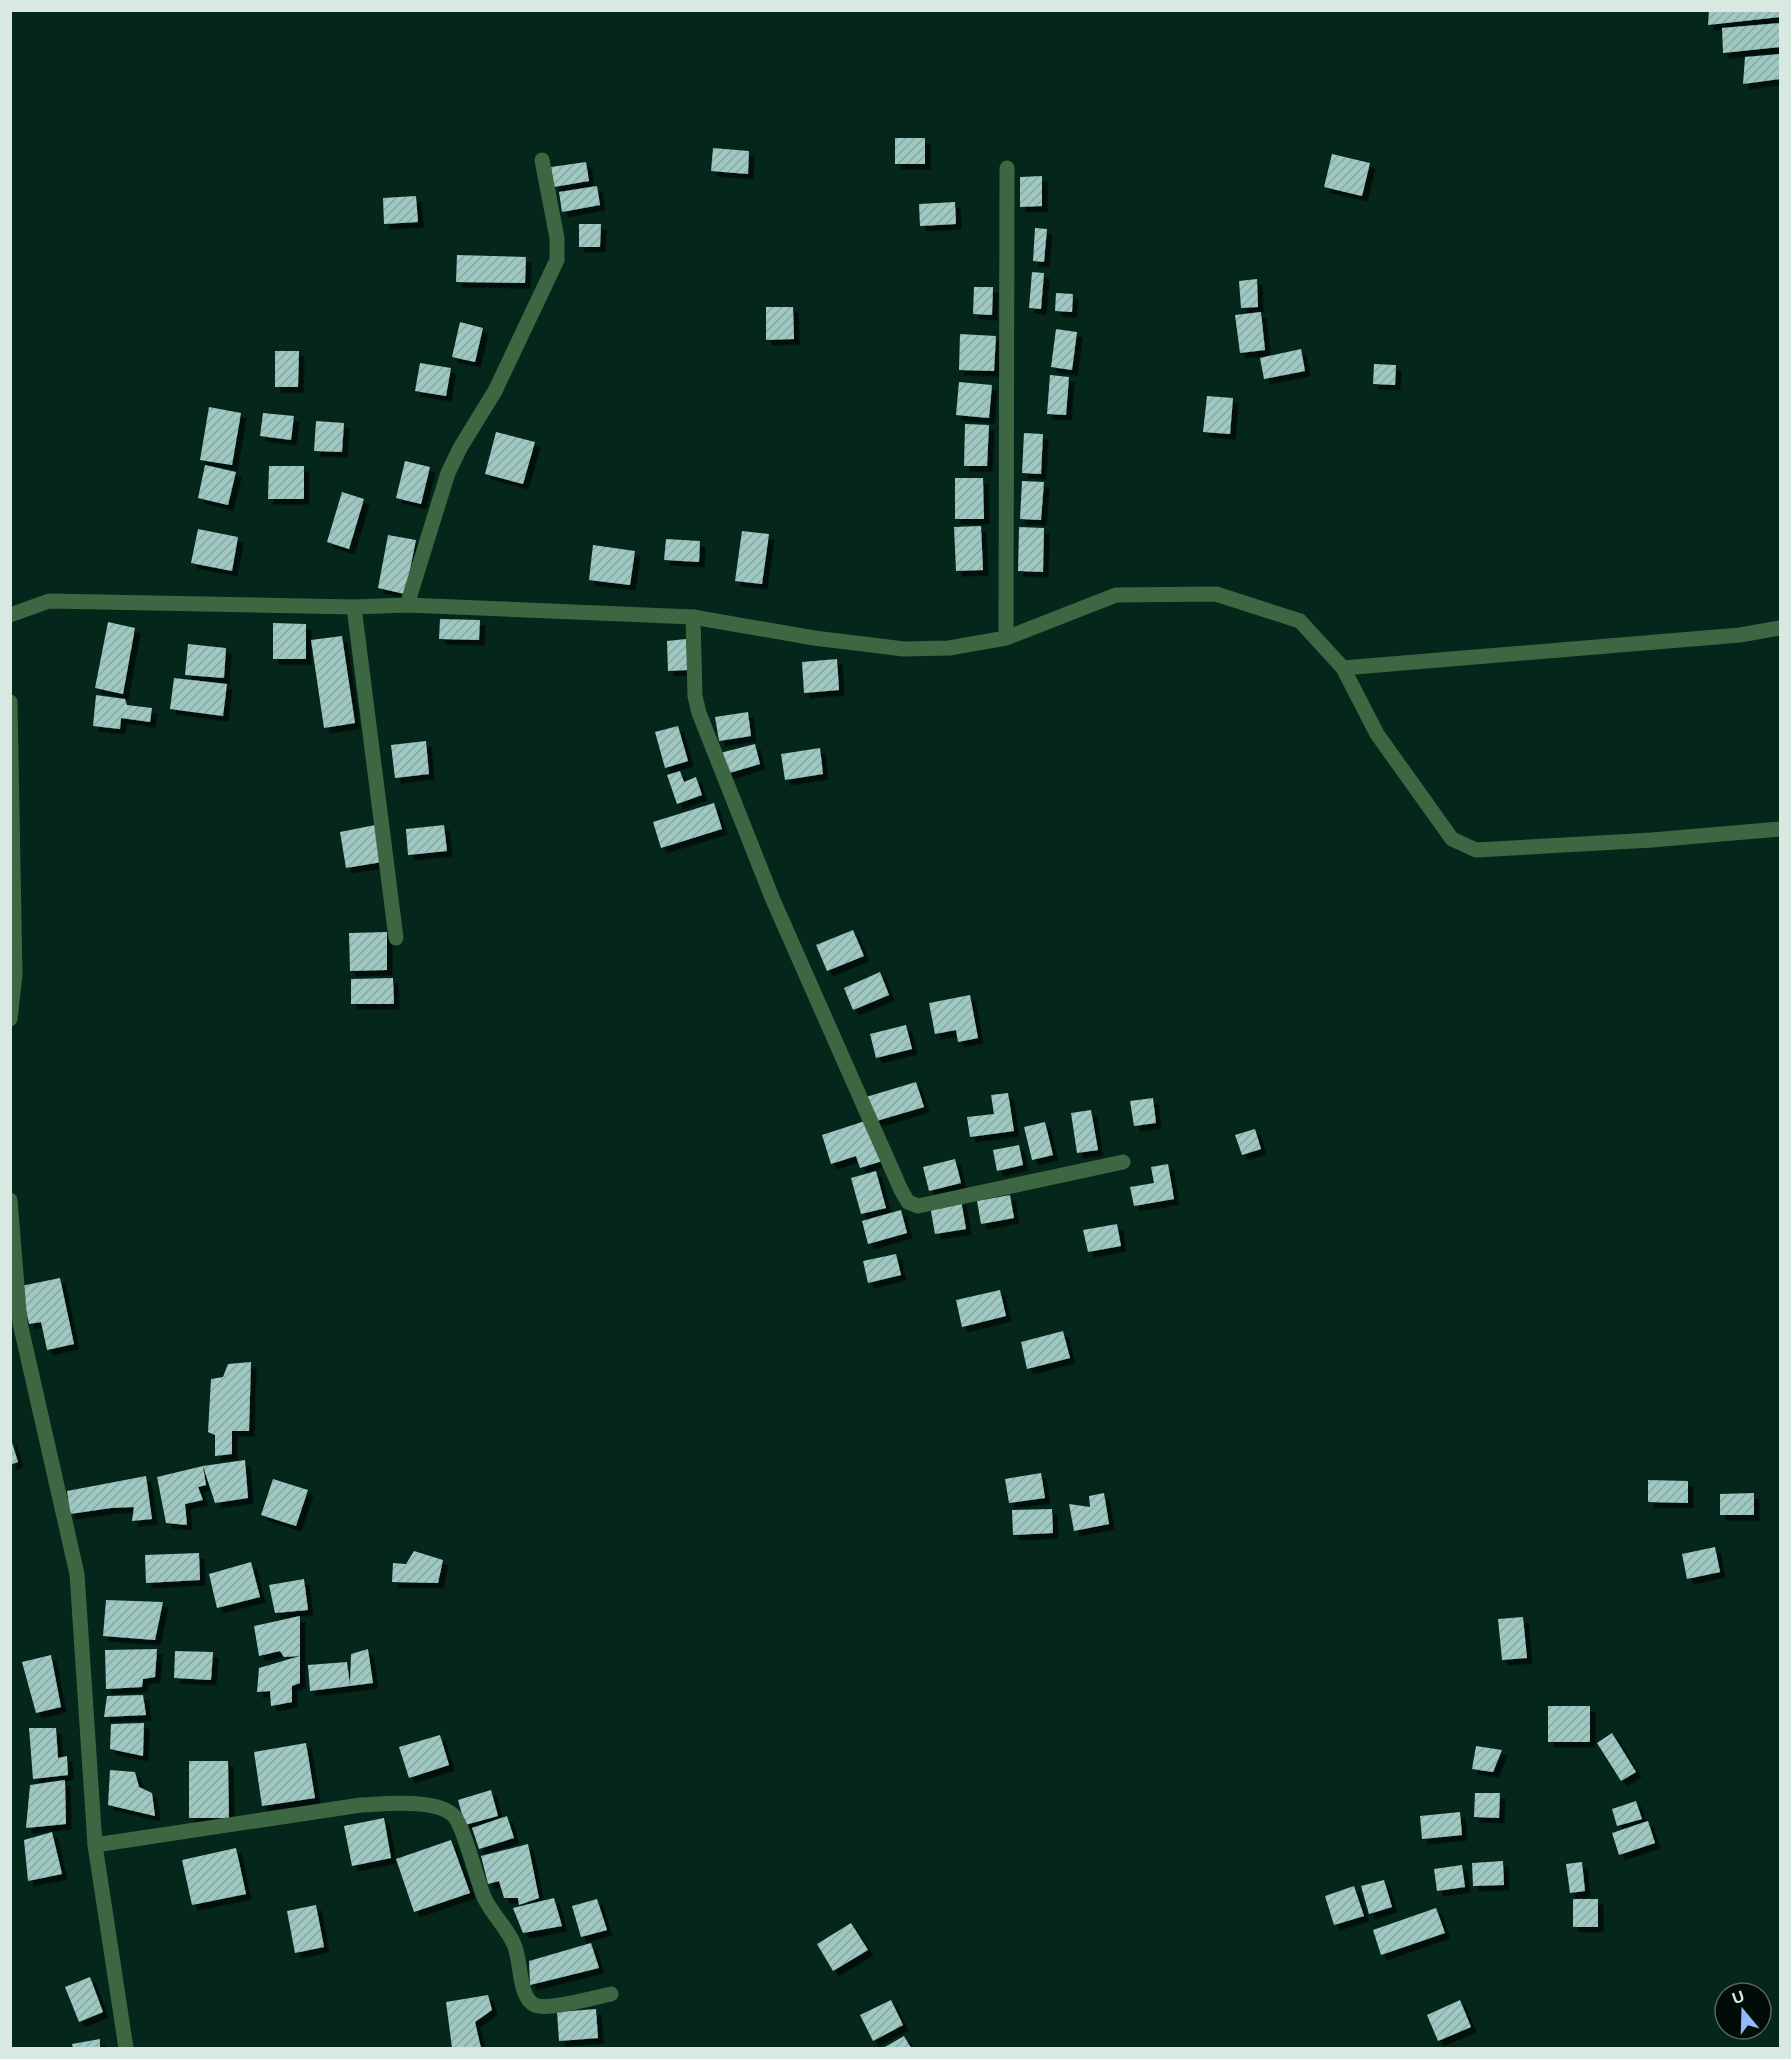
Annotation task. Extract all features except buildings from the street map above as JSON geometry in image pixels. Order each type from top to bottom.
[{"type":"street","points":[[407,605],[448,473],[460,448],[495,391],[557,260],[557,238],[542,160]]},
{"type":"street","points":[[1006,638],[1007,168]]},
{"type":"street","points":[[10,615],[49,601],[354,607],[407,605],[693,617],[814,638],[904,649],[950,648],[1006,638],[1116,595],[1216,594],[1299,621],[1343,668],[1377,734],[1452,838],[1476,850],[1652,840],[1780,829]]},
{"type":"street","points":[[354,607],[396,938]]},
{"type":"street","points":[[693,617],[695,696],[699,713],[773,900],[908,1202],[918,1206],[1123,1161]]},
{"type":"street","points":[[1343,668],[1740,635],[1780,628]]},
{"type":"street","points":[[10,702],[15,975],[10,1019]]},
{"type":"street","points":[[10,1200],[20,1323],[77,1574],[95,1845],[126,2049]]},
{"type":"street","points":[[95,1845],[361,1805],[394,1803],[435,1806],[453,1815],[460,1828],[488,1905],[515,1946],[526,1997],[534,2005],[545,2007],[611,1994]]}]
